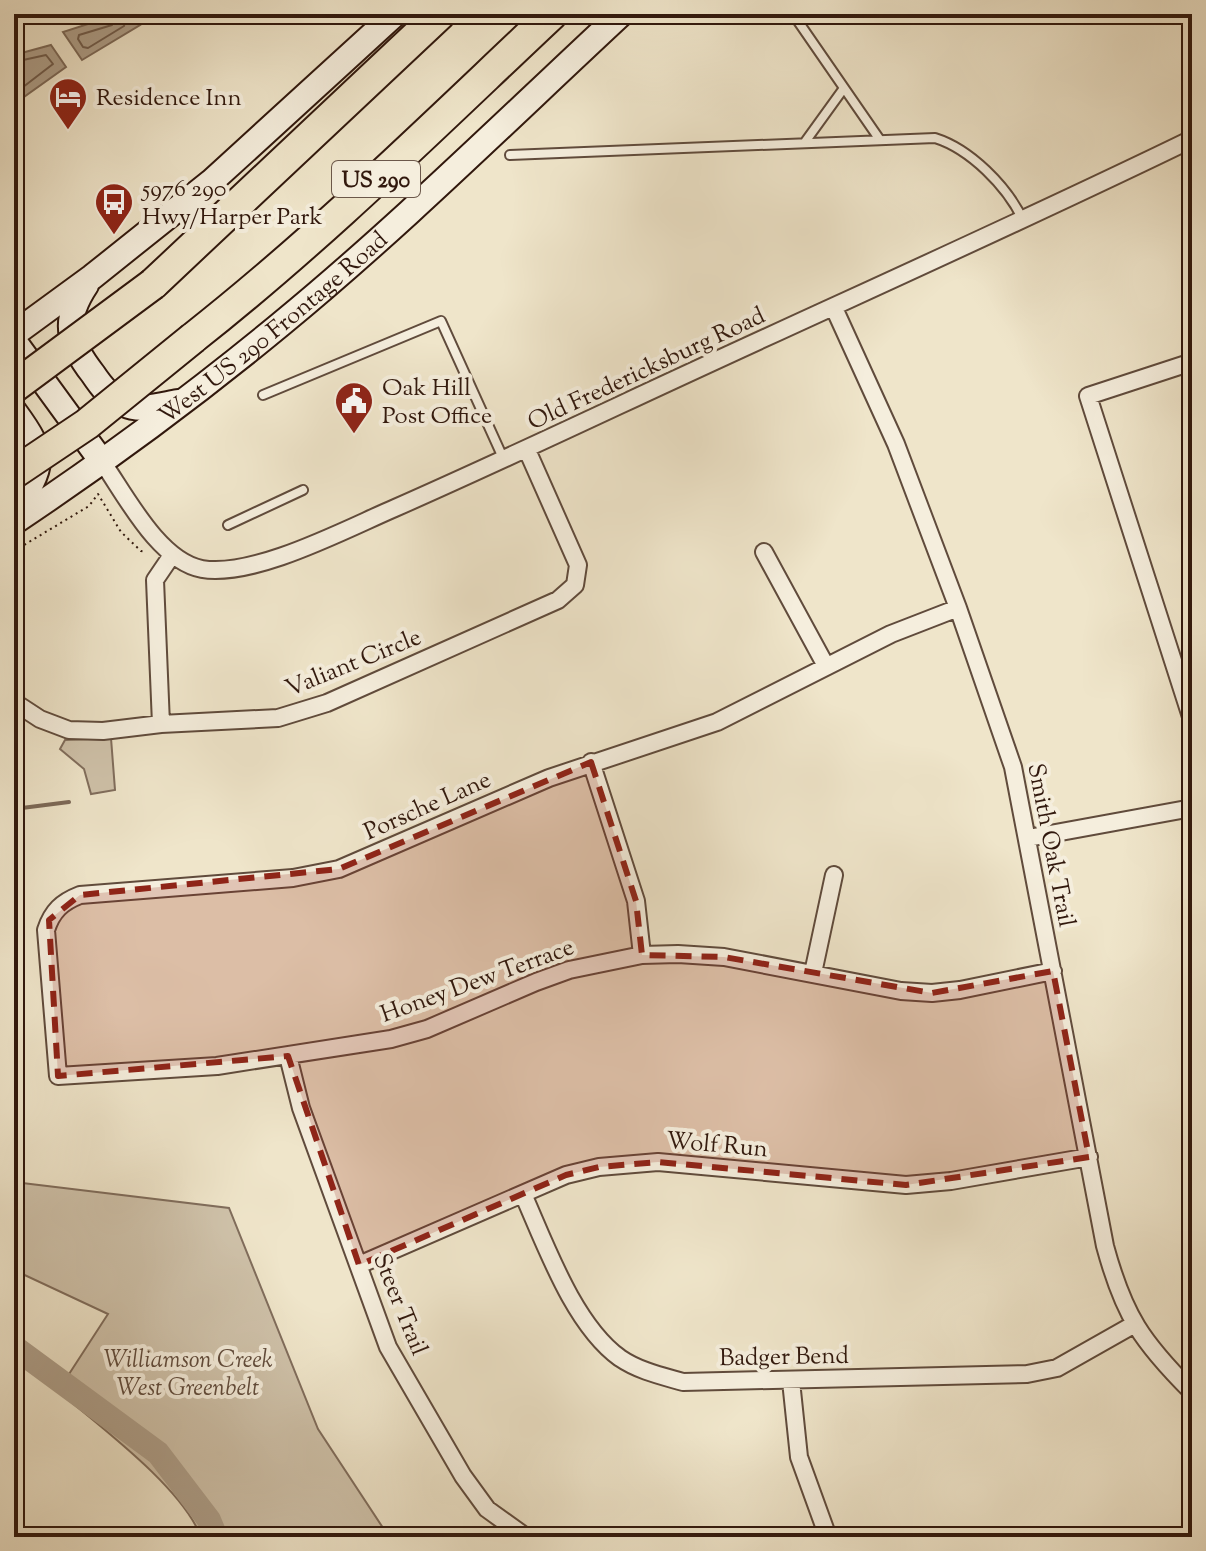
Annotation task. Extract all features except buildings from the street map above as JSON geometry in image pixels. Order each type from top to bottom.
[{"type":"highway","name":"US 290","points":[[14,387],[153,284],[440,14]]},
{"type":"highway","name":"US 290","points":[[14,473],[87,424],[243,298],[323,228],[552,14]]},
{"type":"main road","points":[[14,334],[92,277],[211,182],[395,14]]},
{"type":"main road","name":"West US 290 Frontage Road","points":[[14,522],[103,463],[188,400],[349,266],[621,14]]},
{"type":"main road","points":[[92,277],[74,303],[70,324],[75,351],[106,391],[125,405],[149,408],[188,400]]},
{"type":"main road","points":[[14,341],[103,463]]},
{"type":"main road","points":[[14,411],[35,439],[39,460],[36,478],[14,512]]},
{"type":"street","name":"Old Fredericksburg Road","points":[[172,555],[200,568],[223,570],[319,541],[527,450],[1192,139]]},
{"type":"street","name":"Smith Oak Trail","points":[[834,308],[896,444],[958,608],[1013,767],[1105,1246],[1116,1288],[1133,1325],[1161,1361],[1192,1392]]},
{"type":"street","points":[[1192,362],[1088,396],[1192,720]]},
{"type":"street","name":"Valiant Circle","points":[[14,702],[40,719],[69,730],[103,731],[161,724],[278,718],[327,703],[558,600],[575,585],[578,565],[527,450]]},
{"type":"street","points":[[103,463],[172,555],[155,580],[161,724]]},
{"type":"street","points":[[764,552],[826,666]]},
{"type":"street","name":"Porsche Lane","points":[[58,1076],[46,930],[56,909],[66,900],[80,895],[318,875],[365,859],[549,778],[717,722],[891,634],[958,608]]},
{"type":"street","points":[[591,762],[636,901],[642,955]]},
{"type":"street","points":[[1028,838],[1192,808]]},
{"type":"street","points":[[813,973],[834,875]]},
{"type":"street","name":"Honey Dew Terrace","points":[[58,1076],[217,1066],[410,1034],[569,970],[642,955],[724,957],[901,991],[932,993],[1053,971]]},
{"type":"street","name":"Steer Trail","points":[[288,1056],[301,1108],[388,1347],[463,1476],[487,1509],[526,1537]]},
{"type":"street","name":"Wolf Run","points":[[359,1265],[566,1175],[627,1163],[658,1162],[906,1185],[951,1181],[1089,1157]]},
{"type":"street","name":"Badger Bend","points":[[523,1194],[581,1315],[595,1335],[623,1360],[650,1373],[683,1382],[1045,1372],[1069,1362],[1133,1325]]},
{"type":"street","points":[[791,1381],[799,1457],[828,1537]]},
{"type":"lane","points":[[793,14],[880,140]]},
{"type":"lane","points":[[805,142],[844,88]]},
{"type":"lane","points":[[510,155],[935,138],[968,153],[1016,205],[1023,220]]},
{"type":"lane","points":[[263,395],[441,321],[504,460]]},
{"type":"lane","points":[[228,525],[303,490]]},
{"type":"path","points":[[14,551],[89,506],[98,494],[110,509],[121,532],[145,552]]},
{"type":"highlighted area","points":[[591,762],[636,901],[642,955],[724,957],[932,993],[1053,971],[1089,1157],[906,1185],[658,1162],[599,1167],[566,1175],[359,1265],[288,1056],[58,1076],[49,920],[80,895],[339,869]]},
{"type":"green space","points":[[111,738],[115,790],[91,794],[84,769],[60,749],[65,740]]},
{"type":"green space","name":"Williamson Creek West Greenbelt","points":[[14,1182],[229,1208],[318,1429],[389,1537],[201,1537],[191,1518],[158,1478],[58,1391],[108,1314],[14,1270]]},
{"type":"water","points":[[119,14],[128,14],[140,25],[82,60],[63,32]]},
{"type":"water","points":[[51,45],[66,67],[14,104],[14,55]]},
{"type":"waterway","points":[[14,809],[69,802]]},
{"type":"waterway","points":[[14,1331],[18,1350]]},
{"type":"waterway","points":[[14,1347],[158,1453],[209,1520],[216,1537]]},
{"type":"place","name":"Residence Inn","points":[[68,131]]},
{"type":"place","name":"5976 290 Hwy/Harper Park","points":[[114,236]]},
{"type":"place","name":"Oak Hill Post Office","points":[[354,435]]}]
